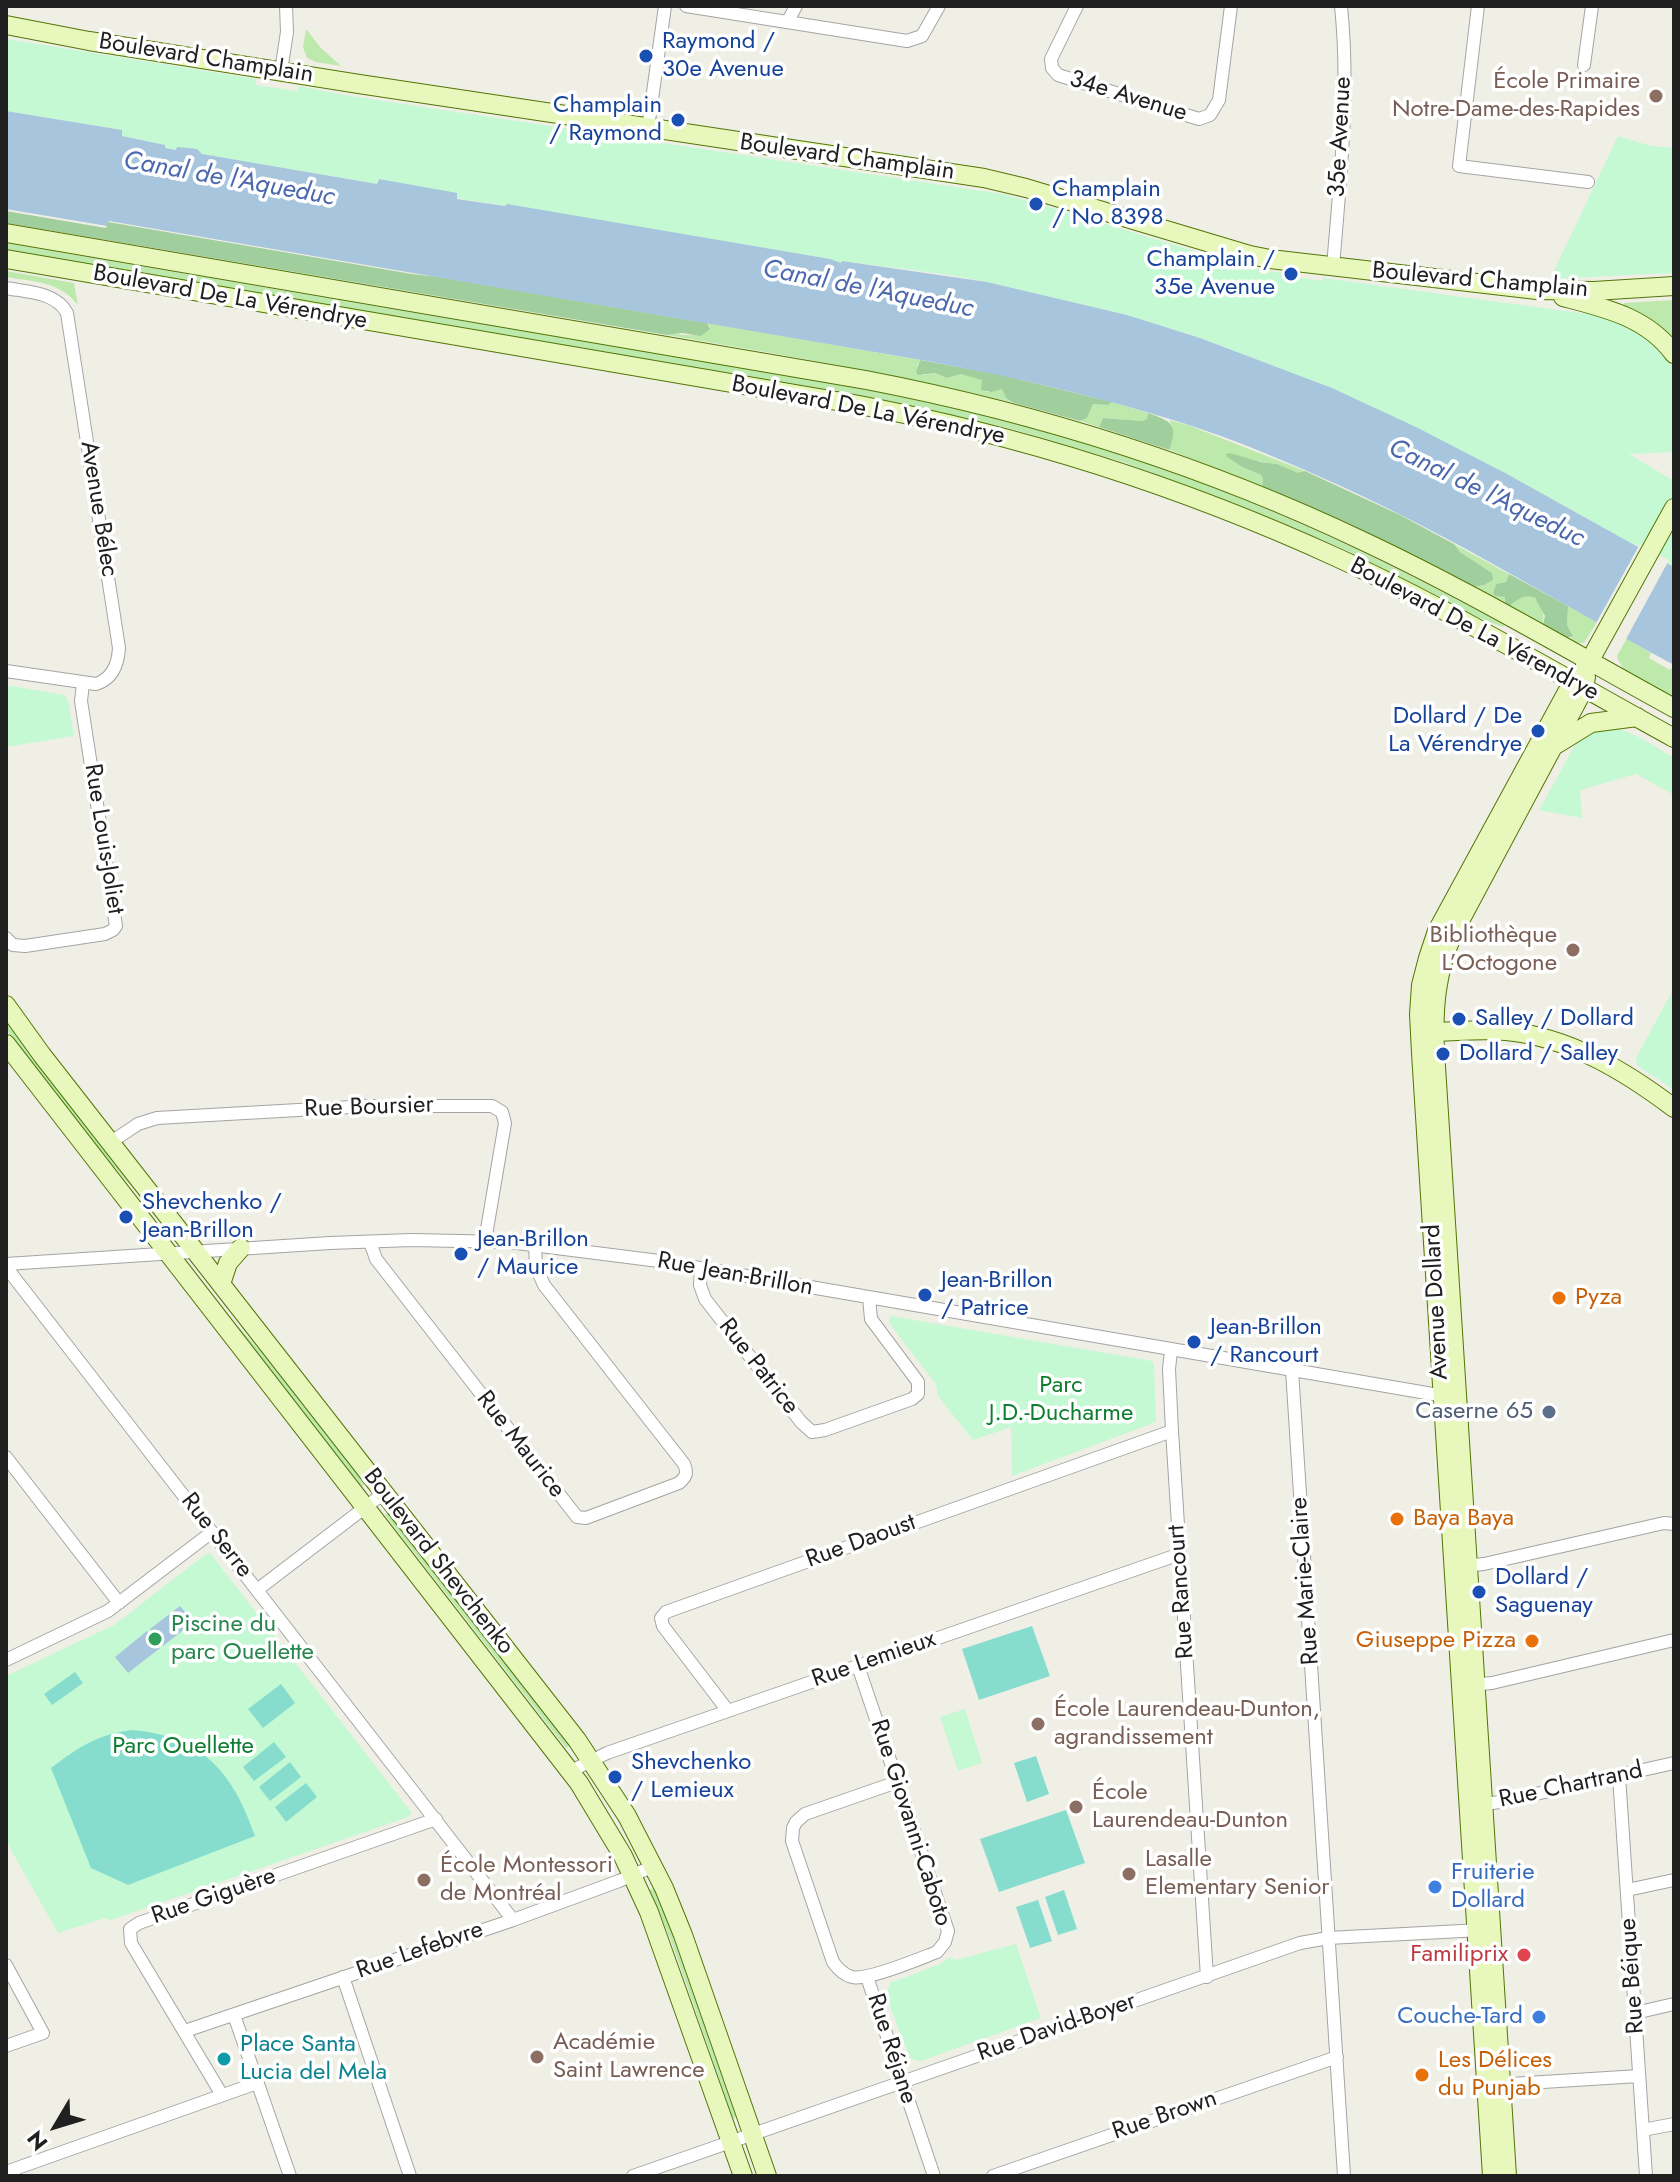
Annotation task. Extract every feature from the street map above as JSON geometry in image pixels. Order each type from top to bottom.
[{"type":"main road","name":"Boulevard Champlain","points":[[9,27],[984,178],[1250,255],[1537,290],[1594,291],[1674,286]]},
{"type":"main road","name":"Boulevard De La Vérendrye","points":[[6,233],[854,377],[1032,418],[1170,461],[1299,512],[1412,565],[1674,708]]},
{"type":"main road","name":"Boulevard De La Vérendrye","points":[[6,259],[854,404],[984,432],[1151,482],[1295,539],[1404,590],[1674,738]]},
{"type":"main road","points":[[1537,290],[1633,319],[1658,336],[1674,354]]},
{"type":"main road","name":"Avenue Dollard","points":[[1427,1033],[1446,949],[1554,745],[1589,662],[1674,508]]},
{"type":"main road","name":"Avenue Dollard","points":[[1507,2176],[1494,2085],[1427,1033],[1421,985],[1437,931],[1578,685]]},
{"type":"main road","points":[[1554,745],[1591,723],[1637,717]]},
{"type":"main road","name":"Boulevard Shevchenko","points":[[6,1005],[591,1759],[627,1816],[677,1917],[767,2176]]},
{"type":"main road","points":[[1427,1033],[1497,1031],[1552,1040],[1605,1063],[1674,1108]]},
{"type":"main road","name":"Boulevard Shevchenko","points":[[6,1044],[571,1771],[633,1875],[667,1959],[743,2176]]},
{"type":"main road","points":[[221,1284],[228,1263],[241,1248]]},
{"type":"main road","name":"Avenue Dollard","points":[[1492,2176],[1494,2085]]},
{"type":"street","points":[[281,71],[287,32],[286,6]]},
{"type":"street","points":[[648,128],[665,6]]},
{"type":"street","points":[[686,6],[907,41],[922,36],[939,6]]},
{"type":"street","points":[[788,21],[796,6]]},
{"type":"street","name":"34e Avenue","points":[[1077,6],[1051,59],[1052,68],[1058,75],[1199,119],[1210,115],[1219,100],[1231,6]]},
{"type":"street","name":"35e Avenue","points":[[1333,267],[1344,130],[1345,63],[1341,6]]},
{"type":"street","points":[[1478,6],[1459,166],[1588,182]]},
{"type":"street","points":[[1584,65],[1592,6]]},
{"type":"street","name":"Avenue Bélec","points":[[6,288],[48,296],[61,303],[66,311],[119,642],[117,663],[108,678],[96,684],[83,683]]},
{"type":"street","points":[[6,657],[6,669],[83,683]]},
{"type":"street","name":"Rue Louis-Joliet","points":[[6,938],[13,945],[25,946],[105,934],[116,926],[81,701],[83,683]]},
{"type":"street","name":"Rue Boursier","points":[[111,1142],[142,1121],[164,1118],[369,1106],[492,1106],[502,1112],[505,1123],[485,1241]]},
{"type":"street","name":"Rue Jean-Brillon","points":[[6,1266],[195,1251],[370,1242],[485,1241],[535,1245],[701,1268],[1450,1397]]},
{"type":"street","name":"Rue Maurice","points":[[370,1242],[376,1259],[577,1517],[586,1518],[679,1483],[687,1471],[684,1464],[544,1285],[536,1267],[535,1245]]},
{"type":"street","name":"Rue Serre","points":[[6,1266],[513,1920]]},
{"type":"street","name":"Rue Patrice","points":[[701,1268],[700,1289],[705,1299],[812,1432],[912,1399],[918,1394],[918,1382],[871,1319],[869,1298]]},
{"type":"street","name":"Rue Rancourt","points":[[1171,1351],[1172,1431],[1207,1977]]},
{"type":"street","name":"Rue Marie-Claire","points":[[1292,1370],[1344,2176]]},
{"type":"street","name":"Rue Daoust","points":[[728,1711],[663,1626],[661,1618],[666,1612],[1172,1431]]},
{"type":"street","points":[[6,1457],[119,1603]]},
{"type":"street","points":[[257,1590],[384,1493]]},
{"type":"street","points":[[1461,1566],[1664,1523],[1674,1524]]},
{"type":"street","points":[[8,1656],[108,1611],[212,1532]]},
{"type":"street","name":"Rue Lemieux","points":[[571,1771],[591,1759],[1180,1554]]},
{"type":"street","points":[[1468,1685],[1492,1683],[1674,1640]]},
{"type":"street","name":"Rue Giovanni-Caboto","points":[[858,1666],[946,1925],[947,1936],[937,1952],[867,1977]]},
{"type":"street","name":"Rue Chartrand","points":[[1476,1805],[1674,1763]]},
{"type":"street","name":"Rue Béique","points":[[1619,1776],[1646,2176]]},
{"type":"street","name":"Rue Réjane","points":[[897,1782],[805,1814],[796,1822],[792,1834],[833,1962],[850,1977],[867,1977],[934,2176]]},
{"type":"street","name":"Rue Giguère","points":[[222,2095],[131,1943],[130,1929],[139,1923],[436,1819]]},
{"type":"street","name":"Rue Lefebvre","points":[[185,2031],[513,1920],[654,1866]]},
{"type":"street","points":[[1627,1890],[1674,1880]]},
{"type":"street","name":"Rue David-Boyer","points":[[633,2176],[1300,1943],[1328,1938],[1484,1930]]},
{"type":"street","points":[[6,1965],[43,2033],[6,2046]]},
{"type":"street","points":[[343,1977],[410,2176]]},
{"type":"street","points":[[1635,2013],[1674,2004]]},
{"type":"street","points":[[234,2015],[290,2176]]},
{"type":"street","name":"Rue Brown","points":[[993,2176],[1337,2057]]},
{"type":"street","points":[[1494,2085],[1639,2076]]},
{"type":"street","points":[[6,2172],[257,2083]]},
{"type":"street","points":[[1643,2130],[1674,2124]]},
{"type":"green space","points":[[306,29],[341,66],[307,58],[303,47]]},
{"type":"green space","points":[[6,39],[256,79],[256,85],[297,91],[299,86],[1002,194],[1237,264],[1286,273],[1286,280],[1292,281],[1293,277],[1322,281],[1323,278],[1595,315],[1627,326],[1652,342],[1674,370],[1674,452],[1629,454],[1674,481],[1674,567],[1429,434],[1332,388],[1200,338],[1127,315],[987,282],[841,263],[456,198],[458,195],[379,179],[377,184],[165,148],[165,145],[122,136],[122,130],[6,111]]},
{"type":"green space","points":[[1618,136],[1651,146],[1674,148],[1674,273],[1550,279]]},
{"type":"green space","points":[[6,211],[106,228],[108,222],[438,277],[707,323],[710,329],[701,336],[682,333],[667,335],[6,223]]},
{"type":"green space","points":[[6,243],[827,382],[1030,428],[1150,464],[1254,504],[1405,573],[1504,625],[1467,613],[1348,551],[1241,506],[1126,463],[1012,429],[858,395],[6,250]]},
{"type":"green space","points":[[6,271],[74,283],[78,305],[55,287],[6,277]]},
{"type":"green space","points":[[1674,300],[1674,341],[1651,320],[1623,306],[1624,303]]},
{"type":"green space","points":[[707,323],[920,360],[917,366],[923,375],[935,373],[947,378],[961,374],[979,377],[986,392],[1003,389],[1006,398],[1014,403],[884,374],[667,335],[702,334],[710,327]]},
{"type":"green space","points":[[920,360],[997,374],[1112,402],[1108,405],[1093,404],[1087,418],[1080,421],[1014,403],[1006,398],[1002,389],[992,392],[981,390],[982,380],[961,374],[947,378],[935,373],[918,375]]},
{"type":"green space","points":[[1112,402],[1148,413],[1147,419],[1103,418],[1099,427],[1080,421],[1087,418],[1093,404],[1108,405]]},
{"type":"green space","points":[[1148,413],[1171,425],[1173,434],[1169,450],[1099,427],[1103,418],[1142,421],[1147,419]]},
{"type":"green space","points":[[1169,420],[1305,471],[1298,474],[1277,464],[1227,457],[1261,475],[1262,486],[1169,450],[1172,431]]},
{"type":"green space","points":[[1226,454],[1277,464],[1298,473],[1305,471],[1400,515],[1454,544],[1460,552],[1492,573],[1493,580],[1474,587],[1364,531],[1262,486],[1261,475],[1227,457]]},
{"type":"green space","points":[[1454,544],[1509,574],[1506,582],[1496,584],[1493,593],[1505,597],[1505,603],[1474,587],[1484,585],[1492,573],[1460,552]]},
{"type":"green space","points":[[1509,574],[1568,606],[1567,625],[1573,636],[1567,638],[1543,625],[1545,616],[1535,598],[1525,596],[1509,606],[1505,603],[1505,597],[1495,596],[1496,584],[1506,582]]},
{"type":"green space","points":[[1528,595],[1541,607],[1543,625],[1509,606]]},
{"type":"green space","points":[[1568,606],[1597,622],[1584,643],[1567,638],[1571,638],[1572,633],[1567,625]]},
{"type":"green space","points":[[1627,638],[1651,653],[1649,658],[1670,670],[1674,665],[1674,698],[1625,671],[1617,656]]},
{"type":"green space","points":[[6,685],[65,695],[74,736],[6,747]]},
{"type":"green space","points":[[1611,728],[1636,735],[1674,758],[1674,795],[1636,774],[1580,790],[1582,818],[1539,810],[1576,743],[1594,730]]},
{"type":"green space","points":[[1674,988],[1674,1090],[1638,1066],[1636,1061]]},
{"type":"green space","points":[[6,1023],[131,1182],[129,1184],[36,1069],[6,1029]]},
{"type":"green space","name":"Parc J.D.-Ducharme","points":[[891,1316],[1152,1361],[1156,1422],[1012,1476],[1011,1427],[973,1440],[938,1396],[936,1384],[889,1323]]},
{"type":"green space","points":[[233,1323],[267,1358],[365,1484],[362,1487]]},
{"type":"green space","points":[[388,1513],[570,1746],[566,1748],[385,1515]]},
{"type":"green space","name":"Parc Ouellette","points":[[210,1553],[412,1813],[408,1817],[111,1920],[105,1918],[58,1933],[6,1841],[6,1676],[114,1625]]},
{"type":"green space","points":[[1032,1626],[1050,1676],[979,1700],[962,1649]]},
{"type":"green space","points":[[75,1672],[83,1683],[52,1705],[44,1694]]},
{"type":"green space","points":[[281,1684],[295,1703],[263,1728],[248,1709]]},
{"type":"green space","points":[[965,1709],[982,1763],[958,1771],[940,1717]]},
{"type":"green space","points":[[132,1730],[178,1740],[212,1761],[236,1793],[255,1836],[128,1885],[91,1868],[51,1768],[88,1743]]},
{"type":"green space","points":[[274,1742],[286,1757],[254,1781],[243,1767]]},
{"type":"green space","points":[[1036,1756],[1049,1794],[1027,1802],[1014,1763]]},
{"type":"green space","points":[[290,1762],[301,1777],[270,1801],[259,1787]]},
{"type":"green space","points":[[306,1783],[317,1797],[286,1822],[275,1807]]},
{"type":"green space","points":[[1066,1810],[1085,1863],[999,1892],[980,1839]]},
{"type":"green space","points":[[654,1888],[736,2117],[733,2119],[672,1943],[650,1890]]},
{"type":"green space","points":[[1064,1890],[1077,1929],[1058,1935],[1045,1897]]},
{"type":"green space","points":[[1038,1900],[1052,1941],[1030,1948],[1016,1907]]},
{"type":"green space","points":[[1016,1944],[1041,2018],[921,2061],[909,2057],[886,1995],[890,1983],[940,1964],[949,1957],[955,1960]]},
{"type":"water","name":"Canal de l'Aqueduc","points":[[6,111],[122,130],[122,136],[176,150],[177,147],[197,149],[202,154],[377,184],[379,179],[457,193],[457,199],[507,204],[841,263],[987,282],[1127,315],[1200,338],[1332,388],[1418,428],[1674,567],[1674,665],[1469,551],[1343,487],[1226,438],[1122,405],[927,361],[109,221],[107,226],[6,209]]},
{"type":"water","points":[[180,1606],[193,1622],[163,1646],[150,1629]]},
{"type":"water","points":[[147,1631],[160,1648],[128,1673],[115,1657]]},
{"type":"pier","points":[[1640,544],[1669,560],[1625,641],[1595,625]]},
{"type":"place","name":"Raymond / 30e Avenue","points":[[646,56]]},
{"type":"place","name":"École Primaire Notre-Dame-des-Rapides","points":[[1656,96]]},
{"type":"place","name":"Champlain / Raymond","points":[[678,120]]},
{"type":"place","name":"Champlain / No 8398","points":[[1036,204]]},
{"type":"place","name":"Champlain / 35e Avenue","points":[[1291,274]]},
{"type":"place","name":"Dollard / De La Vérendrye","points":[[1538,731]]},
{"type":"place","name":"Bibliothèque L’Octogone","points":[[1573,950]]},
{"type":"place","name":"Salley / Dollard","points":[[1459,1019]]},
{"type":"place","name":"Dollard / Salley","points":[[1443,1054]]},
{"type":"place","name":"Shevchenko / Jean-Brillon","points":[[126,1217]]},
{"type":"place","name":"Jean-Brillon / Maurice","points":[[461,1254]]},
{"type":"place","name":"Jean-Brillon / Patrice","points":[[925,1295]]},
{"type":"place","name":"Pyza","points":[[1559,1298]]},
{"type":"place","name":"Jean-Brillon / Rancourt","points":[[1194,1342]]},
{"type":"place","name":"Caserne 65","points":[[1549,1412]]},
{"type":"place","name":"Baya Baya","points":[[1397,1519]]},
{"type":"place","name":"Dollard / Saguenay","points":[[1479,1592]]},
{"type":"place","name":"Piscine du parc Ouellette","points":[[155,1639]]},
{"type":"place","name":"Giuseppe Pizza","points":[[1532,1641]]},
{"type":"place","name":"École Laurendeau-Dunton, agrandissement","points":[[1038,1724]]},
{"type":"place","name":"Shevchenko / Lemieux","points":[[615,1777]]},
{"type":"place","name":"École Laurendeau-Dunton","points":[[1076,1807]]},
{"type":"place","name":"Lasalle Elementary Senior","points":[[1129,1874]]},
{"type":"place","name":"École Montessori de Montréal","points":[[424,1880]]},
{"type":"place","name":"Fruiterie Dollard","points":[[1435,1887]]},
{"type":"place","name":"Familiprix","points":[[1524,1955]]},
{"type":"place","name":"Couche-Tard","points":[[1539,2017]]},
{"type":"place","name":"Académie Saint Lawrence","points":[[537,2057]]},
{"type":"place","name":"Place Santa Lucia del Mela","points":[[224,2059]]},
{"type":"place","name":"Les Délices du Punjab","points":[[1422,2075]]}]
